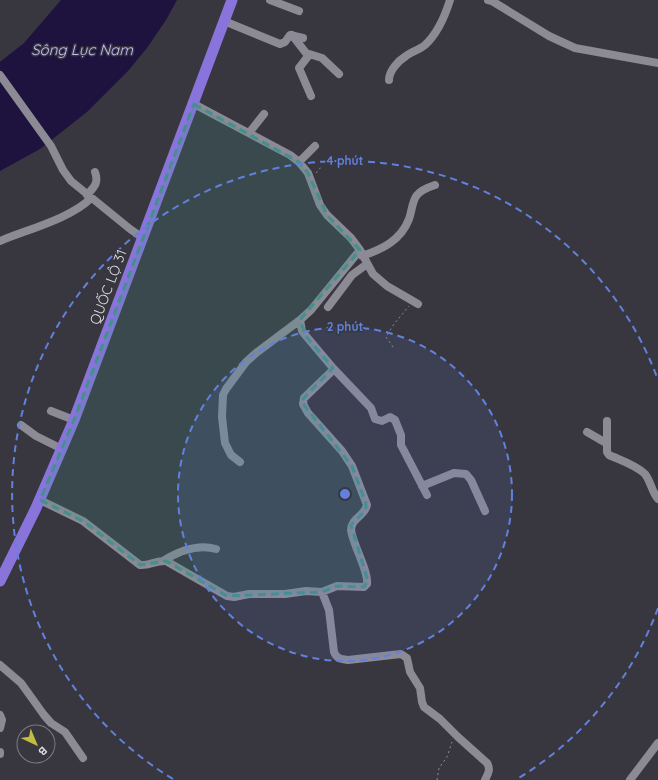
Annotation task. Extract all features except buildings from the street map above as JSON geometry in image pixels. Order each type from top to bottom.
[{"type":"highway","name":"QUỐC LỘ 31","points":[[0,581],[40,500],[74,420],[232,0]]},
{"type":"street","points":[[270,0],[299,11]]},
{"type":"street","points":[[389,80],[390,72],[397,64],[406,56],[424,46],[431,37],[446,12],[450,0]]},
{"type":"street","points":[[488,0],[492,1],[548,36],[575,48],[658,63]]},
{"type":"street","points":[[224,21],[280,44],[292,35]]},
{"type":"street","points":[[292,35],[303,38]]},
{"type":"street","points":[[292,35],[309,55],[322,58],[339,74]]},
{"type":"street","points":[[309,55],[299,68],[311,96]]},
{"type":"street","points":[[0,75],[50,146],[63,170],[71,181],[130,230],[143,238]]},
{"type":"street","points":[[194,104],[290,155],[299,162],[308,173],[320,205],[327,215],[351,238],[373,274],[388,286],[415,303]]},
{"type":"street","points":[[249,133],[264,114]]},
{"type":"street","points":[[299,162],[315,146]]},
{"type":"street","points":[[0,240],[54,220],[81,207],[97,182],[96,172]]},
{"type":"street","points":[[240,462],[231,455],[225,443],[222,417],[223,395],[226,389],[246,362],[256,352],[300,320],[311,310],[361,253],[376,251],[401,234],[409,219],[416,196],[421,191],[435,185]]},
{"type":"street","points":[[328,307],[352,275],[367,264]]},
{"type":"street","points":[[300,320],[302,331],[333,368],[371,408],[375,419],[382,421],[390,417],[395,420],[401,435],[401,445],[427,495]]},
{"type":"street","points":[[40,500],[83,521],[140,565],[163,561],[169,562],[227,596],[234,597],[249,594],[285,594],[306,591],[322,592],[337,586],[364,587],[368,582],[351,530],[351,525],[366,510],[366,504],[352,466],[342,451],[308,413],[302,404],[304,398],[332,371],[333,368]]},
{"type":"street","points":[[51,411],[74,420]]},
{"type":"street","points":[[607,421],[606,450],[609,454],[644,474],[658,499]]},
{"type":"street","points":[[21,425],[36,436],[62,449]]},
{"type":"street","points":[[587,432],[606,443]]},
{"type":"street","points":[[422,486],[454,473],[466,474],[471,480],[485,511]]},
{"type":"street","points":[[163,561],[173,554],[184,550],[204,547],[216,549]]},
{"type":"street","points":[[322,592],[329,610],[334,652],[336,657],[348,660],[401,654],[407,658],[410,672],[420,688],[424,707],[440,719],[488,762],[490,769],[485,780]]},
{"type":"street","points":[[0,665],[21,684],[47,719],[64,732],[82,758]]},
{"type":"street","points":[[0,715],[2,720],[0,728]]},
{"type":"street","points":[[630,780],[658,743]]},
{"type":"path","points":[[393,347],[386,336],[394,324],[415,303]]},
{"type":"path","points":[[437,780],[439,768],[447,757],[455,734]]},
{"type":"highlighted area","points":[[194,104],[299,162],[308,173],[327,215],[360,250],[300,320],[306,336],[333,368],[301,401],[352,466],[366,503],[366,510],[351,525],[368,581],[364,587],[337,586],[322,592],[227,596],[166,561],[140,565],[83,521],[40,500],[74,420]]},
{"type":"water","name":"Sông Lục Nam","points":[[61,0],[177,0],[166,20],[147,48],[128,71],[87,112],[40,149],[0,171],[0,62],[24,43]]}]
